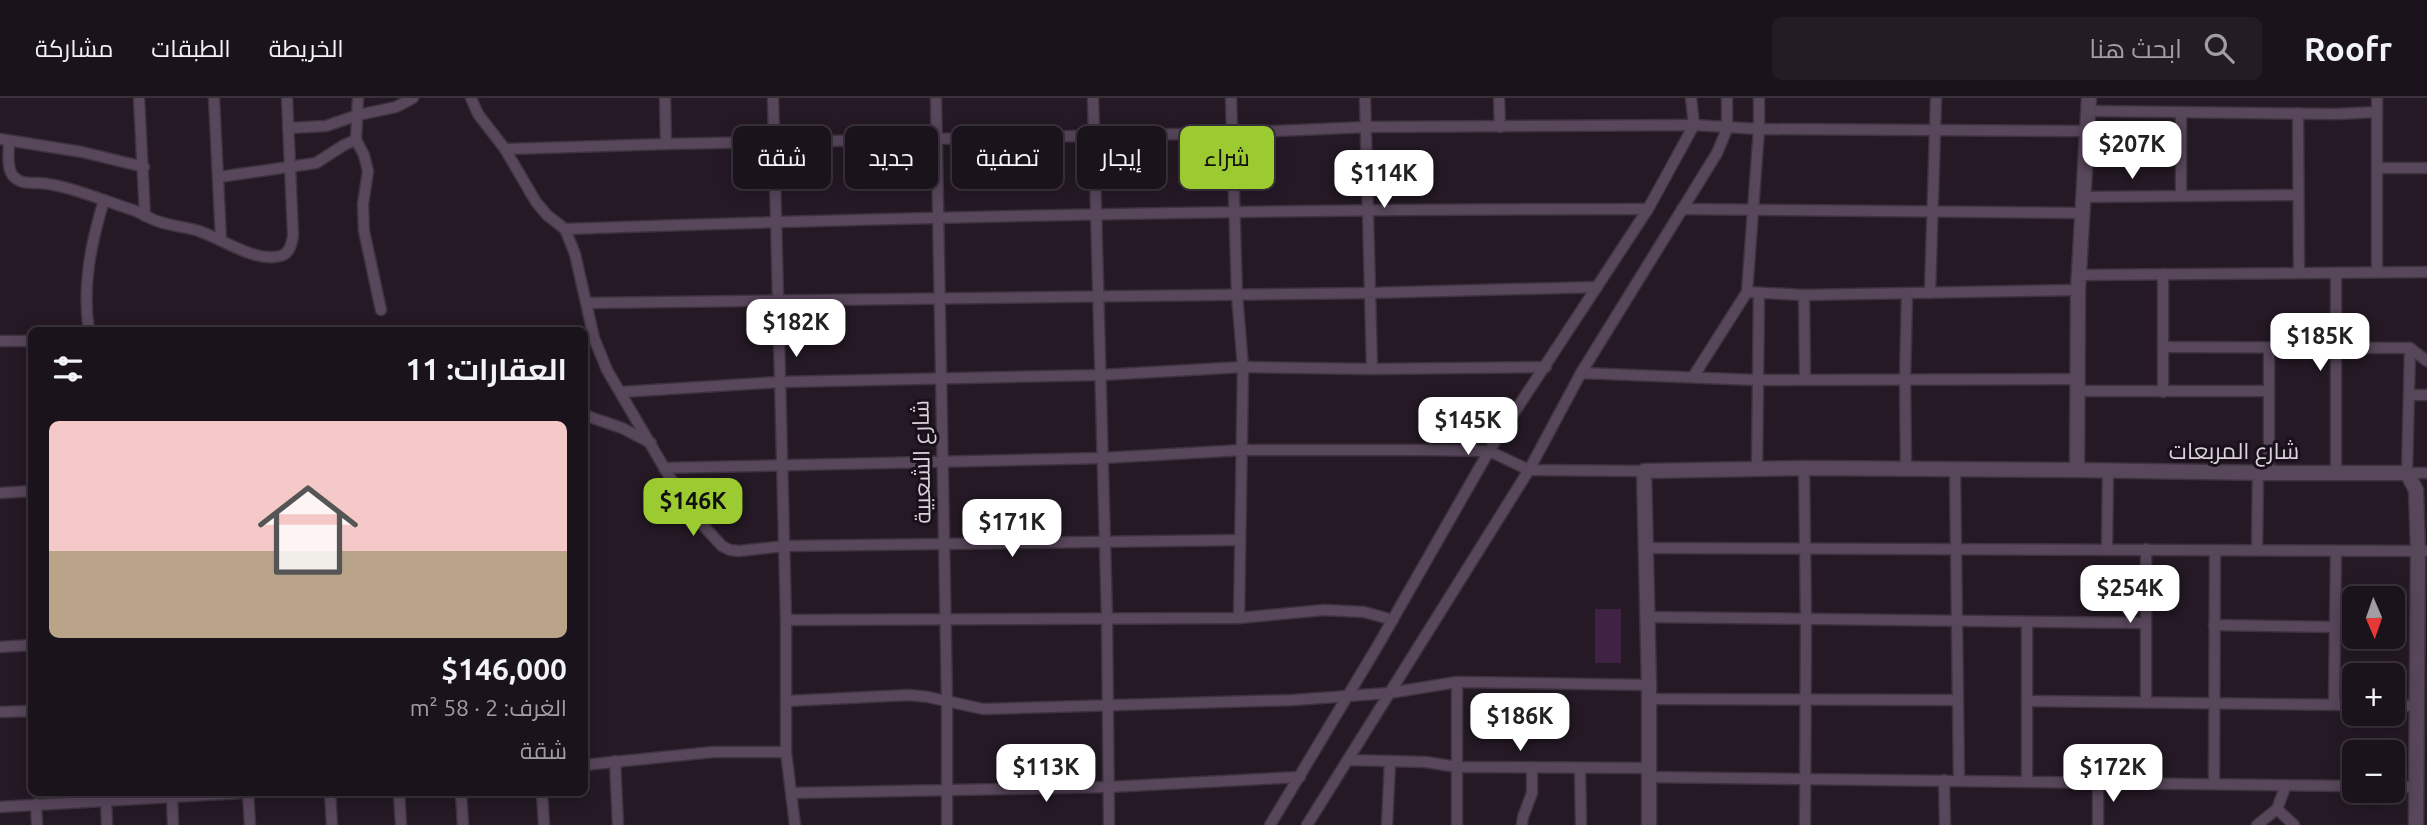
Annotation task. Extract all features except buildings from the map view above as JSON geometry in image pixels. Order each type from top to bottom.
[{"type":"street","points":[[139,98],[145,216]]},
{"type":"street","points":[[214,98],[221,240]]},
{"type":"street","points":[[144,167],[82,152],[5,140],[13,177],[30,184],[50,185],[104,201],[156,221],[197,230],[242,250],[279,257],[285,255],[292,243],[293,234],[287,98]]},
{"type":"street","points":[[358,98],[356,140],[368,171],[363,204],[364,230],[381,310]]},
{"type":"street","points":[[288,128],[326,126],[358,115],[396,107],[413,98]]},
{"type":"street","points":[[471,98],[536,202],[565,229],[575,254],[594,338],[607,370],[689,510],[722,546],[739,551],[785,546],[1239,540]]},
{"type":"street","points":[[665,98],[666,144]]},
{"type":"street","points":[[773,98],[774,126]]},
{"type":"street","name":"شارع الشعبية","points":[[936,98],[937,126]]},
{"type":"street","points":[[1093,98],[1094,126]]},
{"type":"street","points":[[1231,98],[1232,126]]},
{"type":"street","points":[[1364,98],[1367,127],[1372,369]]},
{"type":"street","points":[[1499,98],[1500,127]]},
{"type":"street","points":[[1270,825],[1349,696],[1489,451],[1648,209],[1694,125],[1691,98]]},
{"type":"street","points":[[1307,825],[1529,470],[1581,373],[1717,153],[1727,128],[1727,98]]},
{"type":"street","points":[[1693,377],[1747,292],[1759,98]]},
{"type":"street","points":[[1930,293],[1936,98]]},
{"type":"street","points":[[2231,98],[2231,112]]},
{"type":"street","points":[[2377,98],[2377,272]]},
{"type":"street","points":[[2077,470],[2078,290],[2089,105],[2180,112],[2377,112]]},
{"type":"street","points":[[2180,112],[2181,195]]},
{"type":"street","points":[[2298,113],[2300,273]]},
{"type":"street","points":[[1274,131],[1367,127],[1694,125],[1759,129],[2087,131]]},
{"type":"street","points":[[938,139],[1077,136]]},
{"type":"street","points":[[219,177],[316,163],[356,140]]},
{"type":"street","points":[[505,149],[733,143]]},
{"type":"street","points":[[2377,168],[2427,168]]},
{"type":"street","points":[[775,189],[785,546],[786,752],[795,825]]},
{"type":"street","name":"شارع الشعبية","points":[[938,189],[947,825]]},
{"type":"street","points":[[1096,189],[1107,619],[1109,825]]},
{"type":"street","points":[[1233,189],[1237,295],[1244,367],[1239,618]]},
{"type":"street","points":[[2083,197],[2298,195]]},
{"type":"street","points":[[89,327],[87,274],[92,238],[104,201]]},
{"type":"street","points":[[565,229],[938,216],[1234,210],[1648,209]]},
{"type":"street","points":[[1682,209],[2082,213]]},
{"type":"street","points":[[2079,275],[2427,272]]},
{"type":"street","points":[[2336,273],[2336,473]]},
{"type":"street","points":[[2163,274],[2163,392]]},
{"type":"street","points":[[587,303],[1369,293],[1597,287]]},
{"type":"street","points":[[1747,292],[1804,295],[2078,290]]},
{"type":"street","points":[[1757,468],[1759,293]]},
{"type":"street","points":[[1906,470],[1907,294]]},
{"type":"street","points":[[1804,295],[1805,379]]},
{"type":"street","points":[[0,341],[28,341]]},
{"type":"street","points":[[2163,347],[2410,348],[2427,361]]},
{"type":"street","points":[[2258,550],[2269,391],[2269,348]]},
{"type":"street","points":[[2410,348],[2407,473],[2416,490],[2423,551],[2416,825]]},
{"type":"street","points":[[621,392],[780,382],[1101,375],[1244,367],[1546,367]]},
{"type":"street","points":[[1581,373],[1756,380],[1905,380],[2077,385],[2163,392],[2269,391]]},
{"type":"street","points":[[2409,395],[2427,395]]},
{"type":"street","points":[[588,416],[622,428],[651,443]]},
{"type":"street","points":[[664,468],[1103,458],[1244,450],[1489,451],[1529,470],[1644,471],[1650,692],[1650,825]]},
{"type":"street","points":[[1804,468],[1807,621],[1805,825]]},
{"type":"street","name":"شارع المربعات","points":[[1644,471],[1804,468],[2407,473]]},
{"type":"street","points":[[1955,471],[1958,780]]},
{"type":"street","points":[[2107,549],[2108,471]]},
{"type":"street","points":[[2407,473],[2427,473]]},
{"type":"street","points":[[0,493],[28,491]]},
{"type":"street","points":[[1646,548],[2423,551]]},
{"type":"street","points":[[2146,549],[2146,701]]},
{"type":"street","points":[[2214,784],[2215,550]]},
{"type":"street","points":[[2334,704],[2336,551]]},
{"type":"street","points":[[786,620],[1239,618],[1325,610],[1364,612],[1393,620]]},
{"type":"street","points":[[1647,617],[2146,623]]},
{"type":"street","points":[[2027,622],[2027,782]]},
{"type":"street","points":[[2214,625],[2335,627]]},
{"type":"street","points":[[0,647],[28,645]]},
{"type":"street","points":[[1457,682],[1457,825]]},
{"type":"street","points":[[786,701],[909,695],[983,709],[1293,700],[1389,693],[1457,682],[1806,700],[1956,700]]},
{"type":"street","points":[[2027,701],[2342,704]]},
{"type":"street","points":[[0,712],[28,711]]},
{"type":"street","points":[[588,764],[713,752],[786,752]]},
{"type":"street","points":[[1348,760],[1426,762],[1457,767],[1580,769],[1805,779],[2342,786]]},
{"type":"street","points":[[615,761],[618,825]]},
{"type":"street","points":[[1387,825],[1390,761]]},
{"type":"street","points":[[1522,825],[1522,817],[1532,793],[1532,769]]},
{"type":"street","points":[[1580,769],[1581,825]]},
{"type":"street","points":[[792,793],[1108,787],[1300,778]]},
{"type":"street","points":[[1944,780],[1945,825]]},
{"type":"street","points":[[2098,783],[2098,825]]},
{"type":"street","points":[[2257,825],[2277,808],[2286,785]]},
{"type":"street","points":[[2405,787],[2416,787]]},
{"type":"street","points":[[0,807],[130,796],[189,796]]},
{"type":"street","points":[[248,796],[250,825]]},
{"type":"street","points":[[330,796],[332,825]]},
{"type":"street","points":[[399,796],[401,825]]},
{"type":"street","points":[[461,796],[463,825]]},
{"type":"street","points":[[542,796],[544,825]]},
{"type":"street","points":[[172,797],[173,825]]},
{"type":"street","points":[[106,800],[107,825]]},
{"type":"street","points":[[37,804],[37,825]]},
{"type":"street","points":[[2277,808],[2294,825]]},
{"type":"shaded area","points":[[1595,609],[1621,609],[1621,663],[1595,663]]}]
